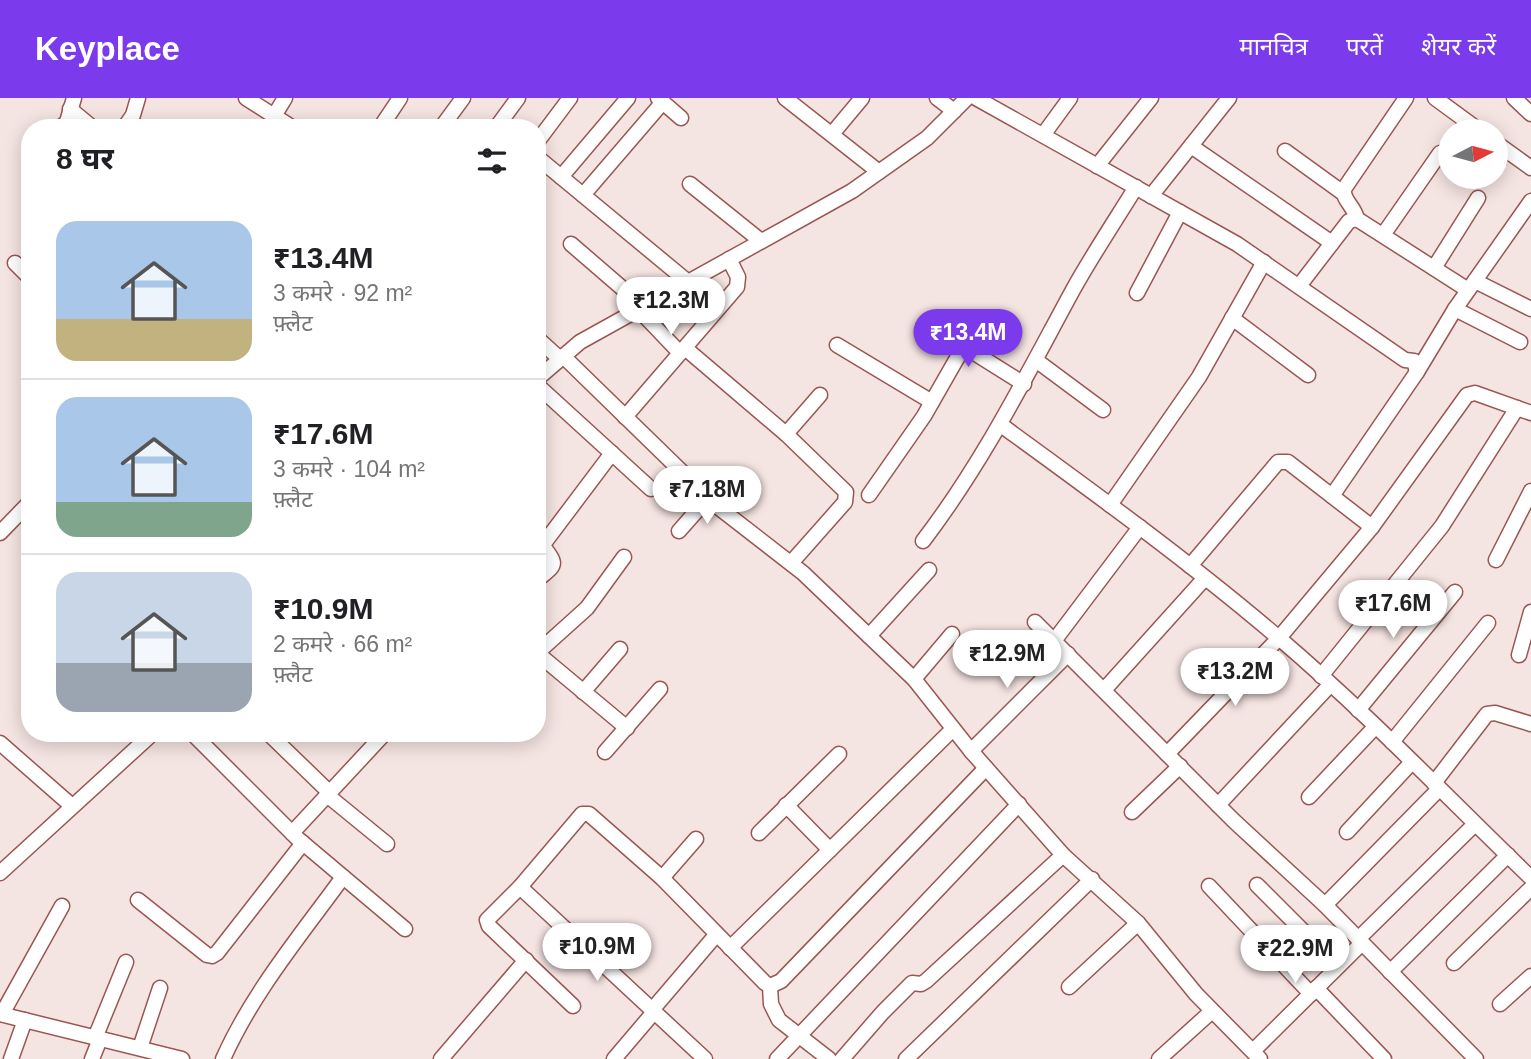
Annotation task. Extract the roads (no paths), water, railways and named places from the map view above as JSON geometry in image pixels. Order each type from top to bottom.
[{"type":"street","points":[[130,119],[138,98]]},
{"type":"street","points":[[246,98],[279,119]]},
{"type":"street","points":[[274,116],[285,98]]},
{"type":"street","points":[[386,119],[400,98]]},
{"type":"street","points":[[448,119],[463,98]]},
{"type":"street","points":[[503,119],[518,98]]},
{"type":"street","points":[[546,130],[570,98]]},
{"type":"street","points":[[561,177],[628,98]]},
{"type":"street","points":[[785,98],[879,172]]},
{"type":"street","points":[[832,134],[862,98]]},
{"type":"street","points":[[937,98],[954,111]]},
{"type":"street","points":[[546,371],[580,342],[852,191],[927,138],[967,98]]},
{"type":"street","points":[[976,98],[1264,262],[1405,360],[1415,362],[1417,372]]},
{"type":"street","points":[[1043,135],[1070,98]]},
{"type":"street","points":[[1097,166],[1151,98]]},
{"type":"street","points":[[1151,196],[1229,98]]},
{"type":"street","points":[[1343,193],[1406,98]]},
{"type":"street","points":[[1435,98],[1464,119]]},
{"type":"street","points":[[1514,98],[1531,114]]},
{"type":"street","points":[[583,195],[660,100],[681,118]]},
{"type":"street","points":[[72,104],[85,119]]},
{"type":"street","points":[[1191,146],[1332,243]]},
{"type":"street","points":[[1285,151],[1343,193],[1356,212],[1357,219]]},
{"type":"street","points":[[1508,152],[1531,168]]},
{"type":"street","points":[[1383,235],[1438,156]]},
{"type":"street","points":[[546,165],[688,282]]},
{"type":"street","points":[[690,184],[761,241]]},
{"type":"street","points":[[923,541],[1001,425],[1075,286],[1136,187]]},
{"type":"street","points":[[1434,268],[1478,198]]},
{"type":"street","points":[[1332,496],[1417,372],[1455,309],[1531,201]]},
{"type":"street","points":[[1138,293],[1180,212]]},
{"type":"street","points":[[1299,286],[1349,221],[1357,219],[1434,268],[1471,286],[1531,309]]},
{"type":"street","points":[[571,244],[641,308],[682,351],[786,434],[844,487],[847,497],[845,502],[790,563]]},
{"type":"street","points":[[625,417],[737,287],[738,277],[729,259]]},
{"type":"street","points":[[1110,505],[1191,389],[1264,262]]},
{"type":"street","points":[[15,263],[21,269]]},
{"type":"street","points":[[1455,309],[1520,342]]},
{"type":"street","points":[[1232,318],[1308,375]]},
{"type":"street","points":[[930,325],[1024,384]]},
{"type":"street","points":[[546,345],[708,498],[790,563],[914,679],[971,751],[1063,855],[1138,923],[1196,994],[1256,1055],[1360,941],[1475,824]]},
{"type":"street","points":[[837,345],[932,402]]},
{"type":"street","points":[[869,495],[932,402],[964,346]]},
{"type":"street","points":[[1037,361],[1103,410]]},
{"type":"street","points":[[546,393],[651,489]]},
{"type":"street","points":[[1167,754],[1279,638],[1372,527],[1467,395],[1475,393],[1531,413]]},
{"type":"street","points":[[786,434],[820,395]]},
{"type":"street","points":[[1218,805],[1326,681],[1441,526],[1517,408]]},
{"type":"street","points":[[1001,425],[1140,527],[1279,638],[1392,742],[1531,877]]},
{"type":"street","points":[[546,541],[612,453]]},
{"type":"street","points":[[1190,566],[1278,462],[1288,462],[1372,527]]},
{"type":"street","points":[[1496,559],[1531,491]]},
{"type":"street","points":[[679,531],[708,498]]},
{"type":"street","points":[[0,533],[21,511]]},
{"type":"street","points":[[1054,641],[1140,527]]},
{"type":"street","points":[[546,549],[555,562],[546,573]]},
{"type":"street","points":[[546,645],[587,608],[624,557]]},
{"type":"street","points":[[869,636],[929,570]]},
{"type":"street","points":[[1104,690],[1205,578]]},
{"type":"street","points":[[1358,710],[1455,592]]},
{"type":"street","points":[[1518,655],[1531,612]]},
{"type":"street","points":[[1035,622],[1218,805],[1325,905],[1476,1059]]},
{"type":"street","points":[[1392,742],[1488,623]]},
{"type":"street","points":[[914,679],[951,634]]},
{"type":"street","points":[[583,692],[620,649]]},
{"type":"street","points":[[971,751],[1068,654]]},
{"type":"street","points":[[546,661],[626,728]]},
{"type":"street","points":[[605,752],[660,689]]},
{"type":"street","points":[[1325,905],[1437,786],[1487,713],[1531,724]]},
{"type":"street","points":[[1309,797],[1375,727]]},
{"type":"street","points":[[730,948],[953,729]]},
{"type":"street","points":[[0,873],[143,742]]},
{"type":"street","points":[[201,742],[292,833],[405,929]]},
{"type":"street","points":[[277,742],[328,794],[387,844]]},
{"type":"street","points":[[292,833],[376,742]]},
{"type":"street","points":[[0,743],[72,806]]},
{"type":"street","points":[[759,833],[839,754]]},
{"type":"street","points":[[1347,832],[1412,762]]},
{"type":"street","points":[[1132,812],[1180,766]]},
{"type":"street","points":[[770,986],[781,981],[986,768]]},
{"type":"street","points":[[777,1059],[1019,804]]},
{"type":"street","points":[[786,805],[830,850]]},
{"type":"street","points":[[573,1006],[487,923],[582,814],[586,813],[662,878],[770,986],[774,1012],[779,1020],[829,1059]]},
{"type":"street","points":[[662,878],[696,839]]},
{"type":"street","points":[[138,900],[212,956],[217,954],[303,843]]},
{"type":"street","points":[[842,1059],[912,983],[921,984],[926,981],[1063,855]]},
{"type":"street","points":[[1390,972],[1508,855]]},
{"type":"street","points":[[223,1059],[254,999],[343,877]]},
{"type":"street","points":[[906,1059],[1092,879]]},
{"type":"street","points":[[1257,885],[1338,966]]},
{"type":"street","points":[[1209,886],[1379,1057]]},
{"type":"street","points":[[520,887],[705,1059]]},
{"type":"street","points":[[1454,963],[1531,888]]},
{"type":"street","points":[[62,906],[1,1014],[139,1048],[160,1056],[183,1059]]},
{"type":"street","points":[[1069,987],[1138,923]]},
{"type":"street","points":[[614,1059],[716,934]]},
{"type":"street","points":[[440,1059],[526,960]]},
{"type":"street","points":[[92,1059],[126,962]]},
{"type":"street","points":[[1500,1004],[1531,976]]},
{"type":"street","points":[[139,1048],[160,988]]},
{"type":"street","points":[[1159,1059],[1212,1011]]},
{"type":"street","points":[[11,1059],[25,1020]]}]
